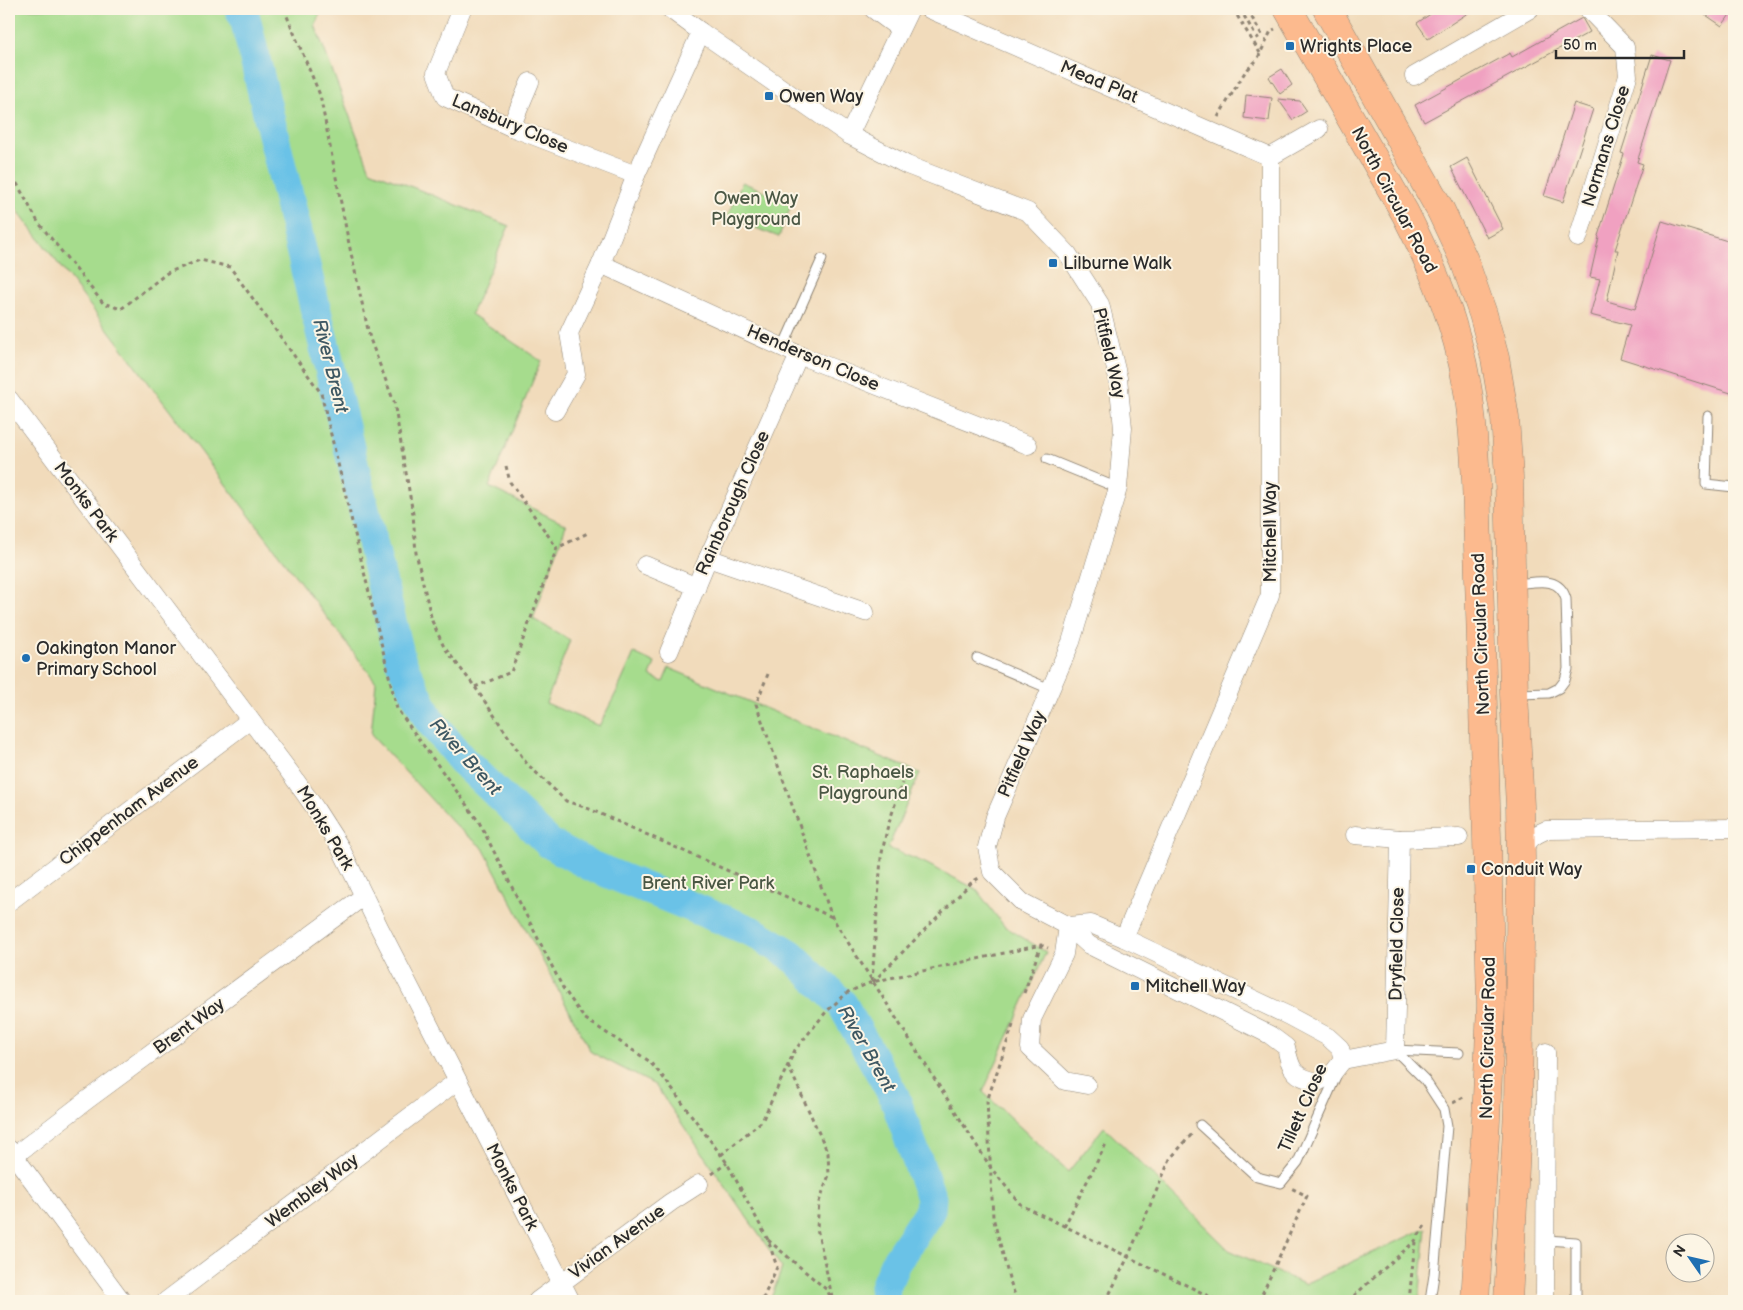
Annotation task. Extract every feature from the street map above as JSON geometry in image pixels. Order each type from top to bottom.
[{"type":"highway","name":"North Circular Road","points":[[1327,9],[1440,211],[1464,260],[1483,314],[1495,358],[1505,418],[1509,477],[1514,694],[1521,858],[1518,1109],[1508,1301]]},
{"type":"highway","name":"North Circular Road","points":[[1283,18],[1405,213],[1422,246],[1441,290],[1458,342],[1467,385],[1476,481],[1491,1006],[1486,1120],[1474,1301]]},
{"type":"street","name":"Lansbury Close","points":[[462,9],[436,72],[445,97],[512,127],[636,175]]},
{"type":"street","name":"Pitfield Way","points":[[670,9],[849,136],[907,165],[1028,212],[1068,254],[1100,304],[1118,378],[1123,428],[1118,488],[1071,642],[994,816],[987,847],[992,872]]},
{"type":"street","points":[[873,9],[900,29]]},
{"type":"street","points":[[849,136],[910,9]]},
{"type":"street","name":"Mead Plat","points":[[929,9],[1270,157]]},
{"type":"street","points":[[1414,76],[1530,9]]},
{"type":"street","name":"Normans Close","points":[[1578,238],[1628,76],[1625,47],[1588,9]]},
{"type":"street","points":[[555,412],[576,374],[569,333],[600,264],[636,175],[701,32]]},
{"type":"street","points":[[512,127],[530,82]]},
{"type":"street","points":[[1270,157],[1319,129]]},
{"type":"street","name":"Mitchell Way","points":[[1124,938],[1270,595],[1270,157]]},
{"type":"street","name":"Henderson Close","points":[[600,264],[799,354],[1028,445]]},
{"type":"street","name":"Rainborough Close","points":[[669,652],[708,558],[799,354]]},
{"type":"street","name":"Monks Park","points":[[9,399],[316,808],[340,847],[457,1081],[571,1301]]},
{"type":"street","points":[[708,558],[865,612]]},
{"type":"street","points":[[645,565],[696,587]]},
{"type":"street","name":"Chippenham Avenue","points":[[9,902],[250,720]]},
{"type":"street","points":[[1521,858],[1526,845],[1534,836],[1546,830],[1734,828]]},
{"type":"street","points":[[1355,835],[1400,839],[1459,837]]},
{"type":"street","name":"Dryfield Close","points":[[1395,1050],[1400,839]]},
{"type":"street","points":[[992,872],[1022,902],[1068,926],[1089,945],[1270,1035],[1286,1047],[1289,1063],[1296,1074],[1305,1079],[1318,1082],[1332,1074],[1343,1060],[1395,1050]]},
{"type":"street","name":"Brent Way","points":[[11,1153],[87,1100],[364,896]]},
{"type":"street","points":[[1068,926],[1091,924],[1287,1014],[1328,1037],[1340,1048],[1343,1060]]},
{"type":"street","points":[[1068,926],[1064,954],[1032,1019],[1030,1048],[1065,1081],[1087,1085]]},
{"type":"street","points":[[1545,1301],[1546,1052]]},
{"type":"street","name":"Wembley Way","points":[[166,1301],[457,1081]]},
{"type":"street","points":[[11,1153],[122,1301]]},
{"type":"street","name":"Vivian Avenue","points":[[537,1301],[699,1184]]},
{"type":"lane","points":[[1734,210],[1734,229]]},
{"type":"lane","points":[[783,347],[822,259]]},
{"type":"lane","points":[[1708,416],[1706,484],[1734,487]]},
{"type":"lane","points":[[1047,459],[1118,488]]},
{"type":"lane","points":[[1512,584],[1556,583],[1564,590],[1566,599],[1568,669],[1565,680],[1559,688],[1549,693],[1514,694]]},
{"type":"lane","points":[[978,658],[1050,689]]},
{"type":"lane","points":[[1395,1050],[1459,1053]]},
{"type":"lane","points":[[1395,1050],[1425,1080],[1444,1109],[1447,1126],[1430,1301]]},
{"type":"lane","name":"Tillett Close","points":[[1281,1183],[1298,1162],[1343,1060]]},
{"type":"lane","points":[[1200,1125],[1256,1177],[1281,1183]]},
{"type":"lane","points":[[1546,1240],[1576,1242],[1576,1301]]},
{"type":"path","points":[[284,9],[320,95],[349,244],[370,339],[394,402],[413,514],[416,553],[432,620],[444,647],[475,687],[528,764],[566,801],[587,808],[832,917]]},
{"type":"path","points":[[1233,9],[1260,54]]},
{"type":"path","points":[[1240,9],[1256,38],[1262,35],[1247,9]]},
{"type":"path","points":[[1210,130],[1244,72],[1256,60],[1271,31],[1283,18]]},
{"type":"path","points":[[9,168],[38,222],[103,303],[121,309],[167,273],[200,260],[230,267],[321,393],[397,709],[479,822],[563,988],[584,1018],[649,1061],[727,1163],[768,1240],[777,1267],[762,1301]]},
{"type":"path","points":[[506,466],[510,482],[557,548]]},
{"type":"path","points":[[475,687],[511,672],[557,548],[590,532]]},
{"type":"path","points":[[768,674],[756,704],[832,917],[991,1168],[1021,1205],[1219,1301]]},
{"type":"path","points":[[872,982],[880,858],[902,783]]},
{"type":"path","points":[[872,982],[972,882],[992,872]]},
{"type":"path","points":[[721,1155],[762,1121],[795,1050],[826,1012],[848,992],[872,982],[1041,945],[1022,1000]]},
{"type":"path","points":[[1016,1018],[987,1101],[993,1217],[1017,1301]]},
{"type":"path","points":[[788,1065],[828,1153],[830,1175],[819,1202],[817,1228],[833,1301]]},
{"type":"path","points":[[1106,1301],[1128,1257],[1170,1159],[1200,1125]]},
{"type":"path","points":[[1064,1227],[1107,1142]]},
{"type":"path","points":[[1259,1301],[1307,1196],[1281,1183]]},
{"type":"path","points":[[1348,1301],[1415,1241],[1440,1200]]},
{"type":"path","points":[[768,1240],[827,1290],[833,1301]]},
{"type":"path","points":[[1409,1301],[1415,1241]]},
{"type":"green space","name":"Brent River Park","points":[[9,9],[322,9],[315,25],[370,170],[509,226],[471,314],[541,361],[489,487],[566,525],[533,619],[570,640],[546,703],[599,726],[634,653],[655,663],[650,676],[663,682],[669,668],[920,773],[888,848],[923,862],[976,889],[1004,926],[1046,952],[983,1092],[1068,1172],[1104,1127],[1229,1250],[1304,1284],[1426,1228],[1419,1301],[770,1301],[782,1268],[655,1085],[591,1052],[483,848],[456,826],[371,735],[376,682],[9,199]]},
{"type":"green space","name":"Owen Way Playground","points":[[742,182],[792,203],[779,237],[727,217]]},
{"type":"building","points":[[1438,9],[1474,9],[1428,39],[1417,23]]},
{"type":"building","points":[[1697,9],[1734,9],[1722,26]]},
{"type":"building","points":[[1582,18],[1590,32],[1424,122],[1415,105],[1510,53],[1512,57]]},
{"type":"building","points":[[1652,55],[1670,60],[1637,162],[1643,164],[1615,250],[1618,250],[1607,301],[1635,309],[1662,221],[1734,243],[1734,394],[1620,358],[1630,325],[1590,315],[1600,279],[1590,277],[1598,236],[1624,154],[1621,153]]},
{"type":"building","points":[[1282,69],[1292,85],[1280,94],[1269,77]]},
{"type":"building","points":[[1246,95],[1272,98],[1269,121],[1244,118]]},
{"type":"building","points":[[1278,99],[1300,101],[1307,111],[1293,120]]},
{"type":"building","points":[[1574,103],[1593,109],[1563,202],[1544,196]]},
{"type":"building","points":[[1467,158],[1503,229],[1487,238],[1451,167]]},
{"type":"waterway","name":"River Brent","points":[[240,9],[245,18],[401,662],[428,718],[462,760],[549,843],[589,865],[753,932],[790,954],[842,1004],[894,1096],[931,1198],[930,1210],[895,1263],[885,1287],[884,1301]]},
{"type":"place","name":"Wrights Place","points":[[1290,46]]},
{"type":"place","name":"Owen Way","points":[[769,96]]},
{"type":"place","name":"Lilburne Walk","points":[[1053,263]]},
{"type":"place","name":"Oakington Manor Primary School","points":[[26,658]]},
{"type":"place","name":"Conduit Way","points":[[1471,869]]},
{"type":"place","name":"Mitchell Way","points":[[1135,986]]},
{"type":"park label","name":"St. Raphaels Playground","points":[[863,782]]}]
